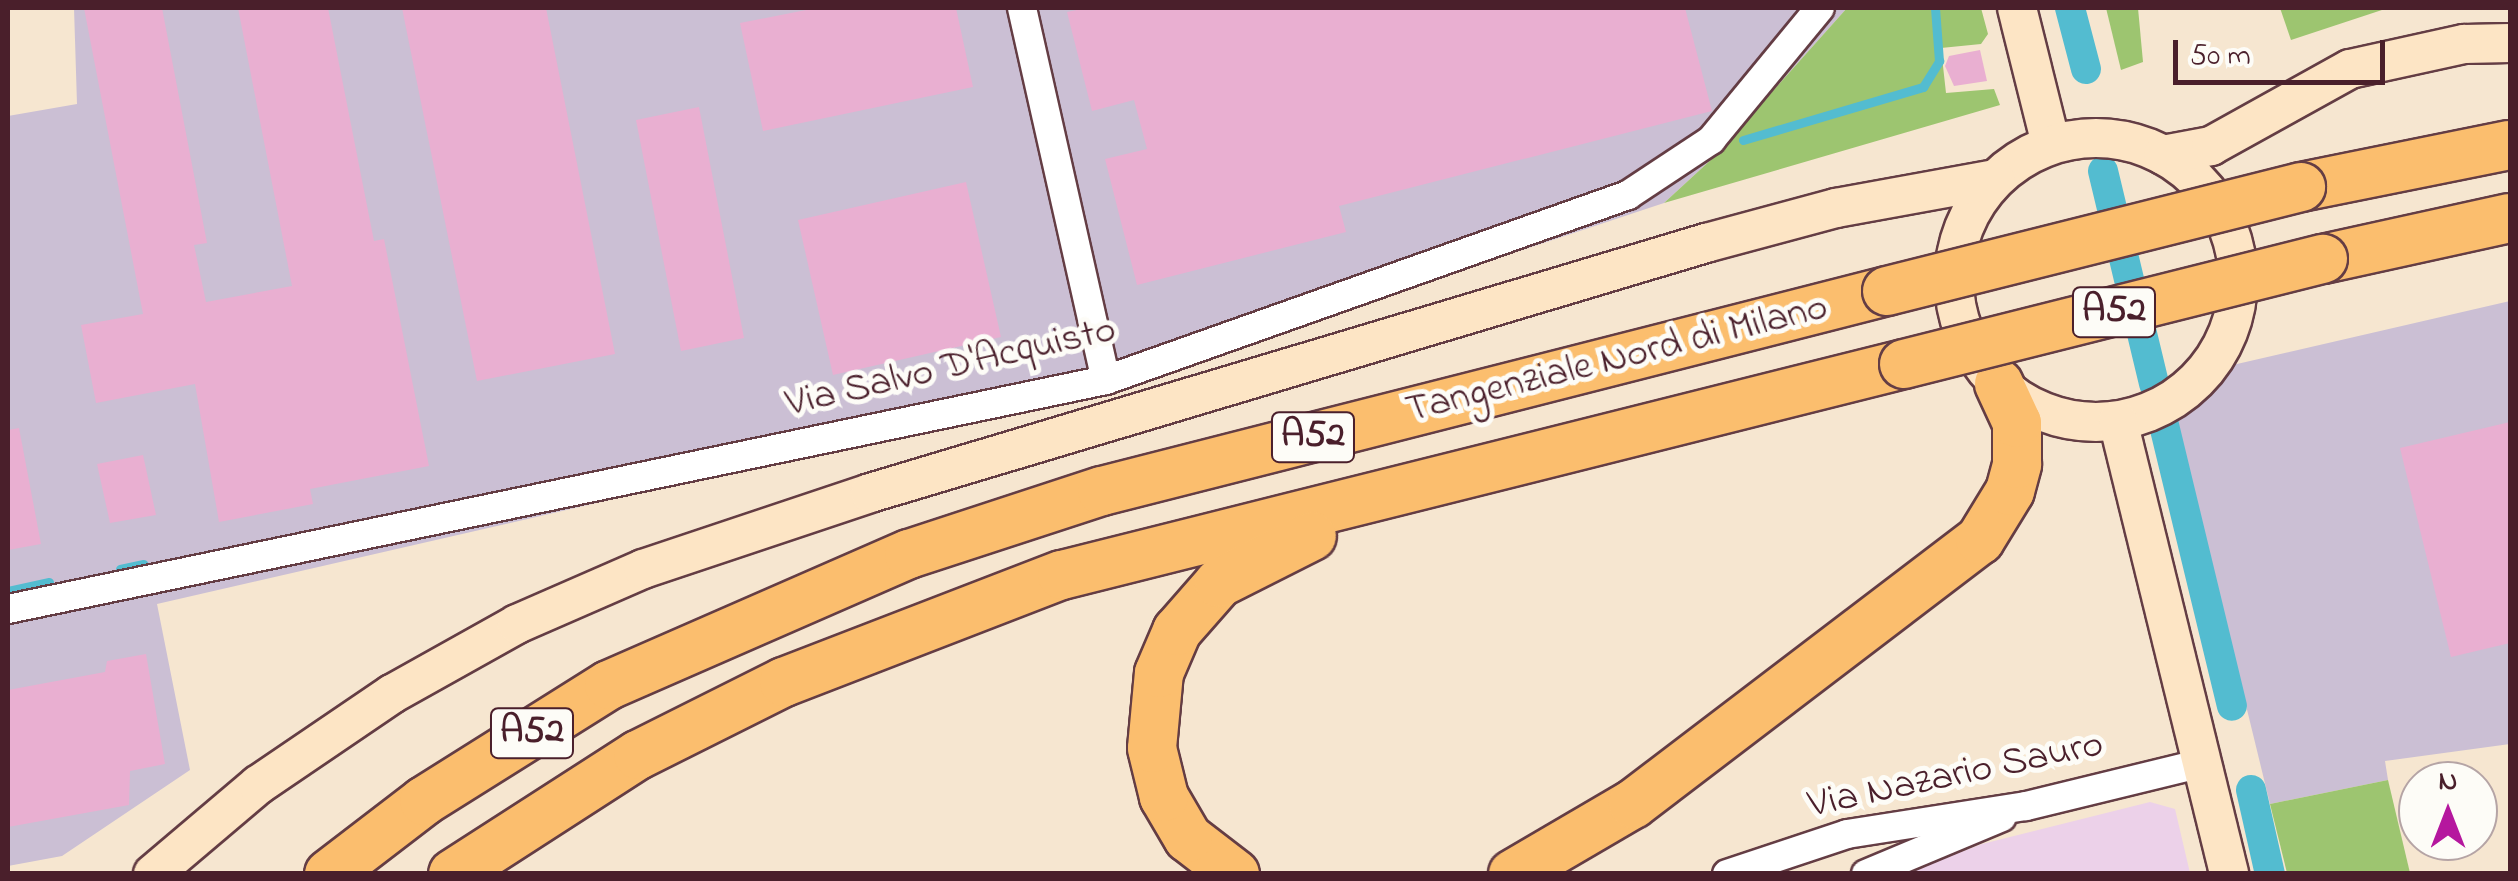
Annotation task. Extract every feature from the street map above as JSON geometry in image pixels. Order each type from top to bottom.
[{"type":"highway","name":"Tangenziale Nord di Milano","points":[[329,874],[424,800],[609,685],[909,554],[1102,491],[2302,187],[2510,145]]},
{"type":"highway","name":"Tangenziale Nord di Milano","points":[[453,874],[638,754],[842,654],[1062,575],[2323,259],[2510,218]]},
{"type":"highway","points":[[1513,874],[1633,804],[1980,540],[2010,490],[2017,464],[2017,423],[1998,384]]},
{"type":"highway","points":[[1234,874],[1176,820],[1152,748],[1163,663],[1203,597],[1271,551],[1667,424]]},
{"type":"main road","points":[[2016,8],[2051,144]]},
{"type":"main road","points":[[2163,155],[2212,146],[2350,69],[2447,47],[2510,43]]},
{"type":"main road","points":[[2210,196],[2235,134]]},
{"type":"main road","points":[[153,874],[258,785],[392,694],[518,624],[642,570],[870,494],[1560,285],[1896,198],[1995,179],[2051,144],[2123,140],[2163,155],[2210,196],[2232,236],[2238,276],[2234,316],[2218,353],[2192,385],[2158,408],[2118,420],[2075,420],[2034,408],[1998,384],[1972,351],[1957,314],[1953,274],[1960,234],[1995,179]]},
{"type":"main road","points":[[1896,198],[1944,209],[1960,234]]},
{"type":"main road","points":[[2118,420],[2228,874]]},
{"type":"street","points":[[1022,8],[1106,380]]},
{"type":"street","name":"Via Salvo D'Acquisto","points":[[8,609],[1106,380],[1628,195],[1711,140],[1820,8]]},
{"type":"street","name":"Via Nazario Sauro","points":[[1727,874],[1847,834],[2026,806],[2202,762]]},
{"type":"street","points":[[1866,874],[2026,806]]},
{"type":"shaded area","points":[[74,8],[1847,8],[1714,157],[1664,203],[1128,381],[157,604],[190,770],[62,856],[8,866],[8,116],[77,104]]},
{"type":"shaded area","points":[[2510,301],[2510,744],[2385,761],[2388,780],[2270,804],[2175,414],[2196,403],[2224,367]]},
{"type":"shaded area","points":[[2150,802],[2175,809],[2190,873],[1903,874],[1982,844]]},
{"type":"green space","points":[[1847,8],[1981,8],[1988,34],[1981,44],[1941,48],[1946,93],[1994,89],[2000,105],[1664,203],[1714,157]]},
{"type":"green space","points":[[2106,8],[2138,8],[2143,62],[2121,70]]},
{"type":"green space","points":[[2280,8],[2388,8],[2291,40]]},
{"type":"green space","points":[[2388,780],[2398,822],[2398,861],[2407,861],[2410,873],[2287,873],[2270,804]]},
{"type":"building","points":[[84,8],[162,8],[207,243],[194,245],[206,302],[292,286],[238,8],[328,8],[374,241],[384,239],[429,466],[310,489],[313,504],[219,522],[195,384],[96,403],[81,325],[143,314]]},
{"type":"building","points":[[402,8],[546,8],[615,354],[477,381]]},
{"type":"building","points":[[816,8],[956,8],[973,87],[763,131],[740,23]]},
{"type":"building","points":[[1086,8],[1685,8],[1712,111],[1339,206],[1346,232],[1137,285],[1105,159],[1147,149],[1134,100],[1092,111],[1067,12]]},
{"type":"building","points":[[1980,50],[1987,81],[1954,86],[1945,66],[1949,56]]},
{"type":"building","points":[[699,107],[744,338],[681,351],[636,120]]},
{"type":"building","points":[[966,182],[1001,337],[833,375],[798,220]]},
{"type":"building","points":[[2510,422],[2510,643],[2451,657],[2400,448]]},
{"type":"building","points":[[19,428],[41,544],[8,550],[8,430]]},
{"type":"building","points":[[143,455],[156,515],[110,523],[97,464]]},
{"type":"building","points":[[146,654],[165,764],[130,771],[129,805],[8,827],[8,690],[105,672],[107,661]]},
{"type":"waterway","points":[[1743,140],[1923,87],[1939,61],[1935,8]]},
{"type":"waterway","points":[[2070,8],[2086,69]]},
{"type":"waterway","points":[[2103,171],[2154,384]]},
{"type":"waterway","points":[[2163,421],[2232,706]]},
{"type":"waterway","points":[[120,569],[143,564]]},
{"type":"waterway","points":[[8,591],[49,582]]},
{"type":"waterway","points":[[2251,790],[2270,874]]}]
